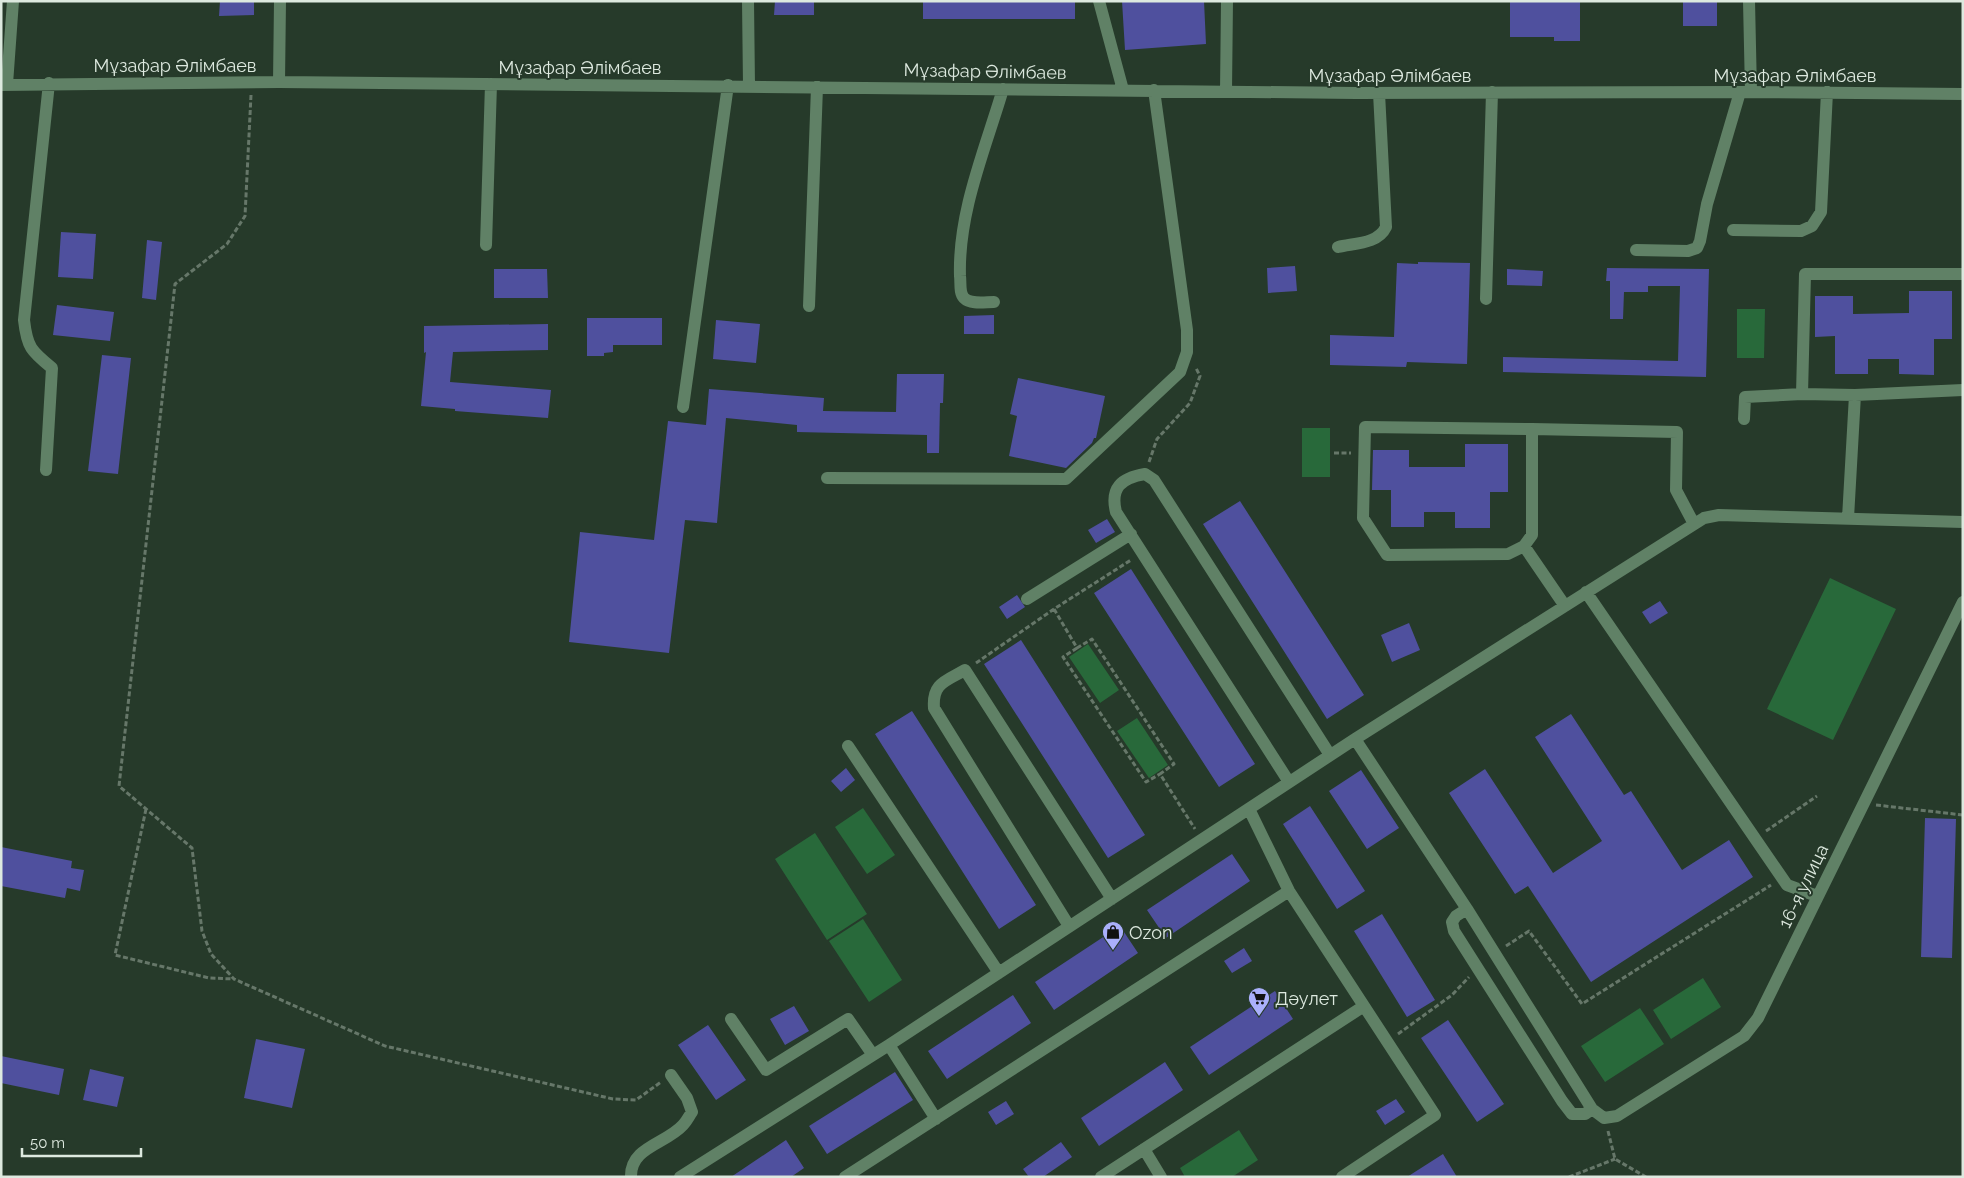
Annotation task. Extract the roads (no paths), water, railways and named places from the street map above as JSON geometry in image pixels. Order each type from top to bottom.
[{"type":"street","points":[[4,84],[13,1]]},
{"type":"street","points":[[280,1],[280,82]]},
{"type":"street","points":[[748,1],[749,86]]},
{"type":"street","points":[[1100,1],[1123,90]]},
{"type":"street","points":[[1226,91],[1227,1]]},
{"type":"street","points":[[1636,250],[1688,251],[1696,248],[1700,241],[1707,204],[1745,92],[1749,1]]},
{"type":"street","name":"Мұзафар Әлімбаев","points":[[4,84],[280,82],[1226,91],[1963,94]]},
{"type":"street","points":[[46,470],[52,368],[33,353],[26,340],[24,320],[49,83]]},
{"type":"street","points":[[486,245],[491,84]]},
{"type":"street","points":[[683,407],[728,85]]},
{"type":"street","points":[[809,306],[816,87]]},
{"type":"street","points":[[994,302],[970,302],[963,297],[961,290],[960,251],[962,224],[1003,89]]},
{"type":"street","points":[[827,478],[1066,479],[1180,372],[1187,352],[1187,330],[1154,90]]},
{"type":"street","points":[[1338,247],[1376,240],[1383,235],[1386,227],[1379,92]]},
{"type":"street","points":[[1486,300],[1492,92]]},
{"type":"street","points":[[1733,230],[1801,231],[1812,226],[1822,212],[1827,92]]},
{"type":"street","points":[[1802,394],[1805,274],[1963,274]]},
{"type":"street","points":[[1744,419],[1745,397],[1802,394],[1855,395],[1963,390]]},
{"type":"street","points":[[1848,518],[1855,395]]},
{"type":"street","points":[[1532,430],[1532,535],[1524,546],[1508,554],[1387,555],[1362,518],[1365,427],[1677,432],[1676,490],[1694,524]]},
{"type":"street","points":[[1289,782],[1116,512],[1113,499],[1117,487],[1134,476],[1145,474],[1154,480],[1330,755]]},
{"type":"street","points":[[680,1177],[889,1045],[1330,755],[1704,518],[1719,514],[1963,522]]},
{"type":"street","points":[[1027,599],[1131,534]]},
{"type":"street","points":[[1524,546],[1565,606]]},
{"type":"street","points":[[1586,592],[1787,885],[1817,896]]},
{"type":"street","name":"16-я улица","points":[[1592,1109],[1604,1118],[1617,1116],[1632,1109],[1744,1036],[1758,1018],[1963,602]]},
{"type":"street","points":[[1069,926],[934,708],[933,695],[938,686],[965,670],[1112,899]]},
{"type":"street","points":[[1355,739],[1467,910],[1592,1109],[1585,1114],[1572,1114],[1562,1102],[1454,931],[1452,922],[1456,916],[1467,910]]},
{"type":"street","points":[[848,746],[999,973]]},
{"type":"street","points":[[1249,809],[1289,891],[1435,1116],[1342,1177]]},
{"type":"street","points":[[845,1177],[1289,891]]},
{"type":"street","points":[[1101,1177],[1364,1006]]},
{"type":"street","points":[[732,1019],[766,1070],[848,1019],[873,1055]]},
{"type":"street","points":[[889,1045],[936,1119]]},
{"type":"street","points":[[631,1177],[631,1166],[638,1155],[683,1126],[692,1112],[687,1098],[671,1075]]},
{"type":"street","points":[[1144,1149],[1161,1177]]},
{"type":"place","name":"Ozon","points":[[1113,951]]},
{"type":"place","name":"Дәулет","points":[[1259,1017]]}]
